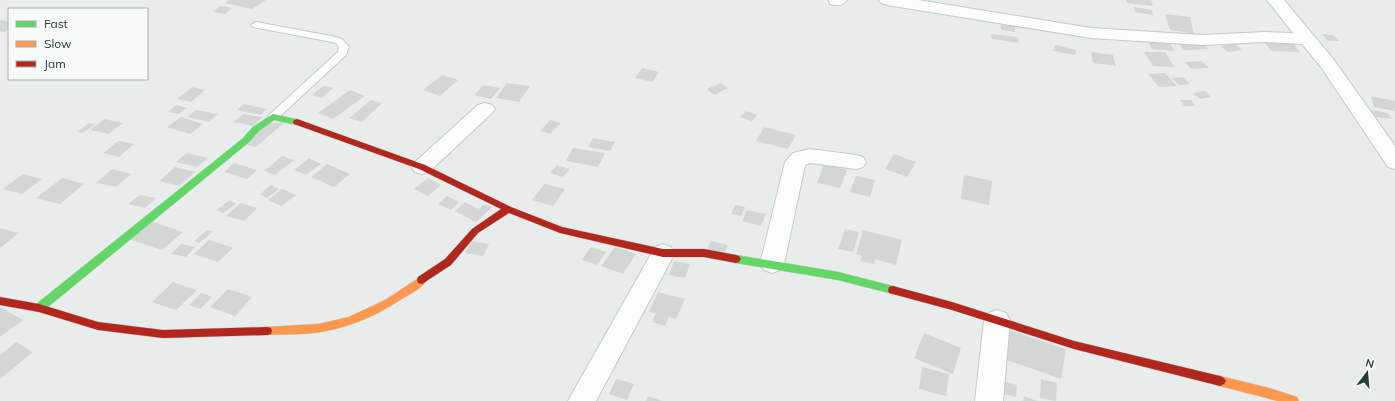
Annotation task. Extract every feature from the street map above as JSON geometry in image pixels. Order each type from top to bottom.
[{"type":"street","points":[[887,0],[964,6],[1091,33],[1134,37],[1202,40],[1265,36],[1307,39]]},
{"type":"street","points":[[1275,0],[1326,61],[1395,162]]},
{"type":"street","points":[[422,167],[485,109]]},
{"type":"street","points":[[38,308],[245,140],[256,129],[274,117],[290,119],[422,167],[508,209],[560,230],[663,253],[704,253],[838,276],[952,306],[1074,345],[1269,393],[1293,401]]},
{"type":"street","points":[[772,264],[795,162],[800,158],[810,156],[856,162]]},
{"type":"street","points":[[0,301],[38,308],[98,326],[163,334],[244,332],[326,327],[362,316],[404,292],[448,262],[475,231],[508,209]]},
{"type":"street","points":[[582,401],[663,253]]},
{"type":"street","points":[[989,401],[997,320]]},
{"type":"lane","points":[[256,24],[328,38],[339,41],[344,47],[343,54],[274,117]]},
{"type":"building","points":[[229,0],[266,0],[252,9],[225,3]]},
{"type":"building","points":[[1126,0],[1151,0],[1153,6],[1127,3]]},
{"type":"building","points":[[220,6],[232,8],[225,14],[213,12]]},
{"type":"building","points":[[1134,7],[1152,10],[1153,15],[1135,12]]},
{"type":"building","points":[[1165,14],[1190,17],[1194,34],[1197,37],[1176,34],[1191,33],[1170,30]]},
{"type":"building","points":[[0,20],[8,22],[8,30],[4,32],[0,31]]},
{"type":"building","points":[[1001,25],[1015,26],[1015,32],[1001,30]]},
{"type":"building","points":[[991,34],[1018,37],[1019,43],[992,39]]},
{"type":"building","points":[[1322,34],[1333,35],[1339,41],[1328,41]]},
{"type":"building","points":[[1260,38],[1292,42],[1300,52],[1272,51]]},
{"type":"building","points":[[1147,39],[1169,41],[1174,51],[1152,49]]},
{"type":"building","points":[[1177,42],[1203,43],[1209,49],[1184,50]]},
{"type":"building","points":[[1235,44],[1242,50],[1228,52],[1221,46]]},
{"type":"building","points":[[1055,45],[1076,50],[1075,55],[1053,51]]},
{"type":"building","points":[[1091,52],[1113,55],[1116,66],[1093,63]]},
{"type":"building","points":[[1144,52],[1165,52],[1174,67],[1153,66]]},
{"type":"building","points":[[1202,61],[1209,68],[1191,69],[1185,62]]},
{"type":"building","points":[[642,68],[659,72],[653,82],[635,78]]},
{"type":"building","points":[[1165,73],[1177,86],[1159,87],[1148,74]]},
{"type":"building","points":[[442,75],[458,80],[440,96],[423,90]]},
{"type":"building","points":[[1183,77],[1190,84],[1179,85],[1172,78]]},
{"type":"building","points":[[507,83],[530,86],[519,102],[496,98]]},
{"type":"building","points":[[721,83],[728,88],[714,95],[707,89]]},
{"type":"building","points":[[484,85],[500,88],[491,99],[474,95]]},
{"type":"building","points":[[323,86],[333,88],[322,98],[312,95]]},
{"type":"building","points":[[192,87],[205,90],[191,102],[177,99]]},
{"type":"building","points":[[350,90],[365,96],[333,119],[318,113]]},
{"type":"building","points":[[1205,91],[1211,97],[1200,99],[1193,93]]},
{"type":"building","points":[[1371,96],[1395,101],[1395,111],[1374,107]]},
{"type":"building","points":[[371,100],[382,103],[362,122],[349,118]]},
{"type":"building","points":[[1180,100],[1191,100],[1195,106],[1184,106]]},
{"type":"building","points":[[244,104],[267,109],[261,115],[237,110]]},
{"type":"building","points":[[176,105],[187,108],[179,114],[168,112]]},
{"type":"building","points":[[196,110],[218,114],[209,122],[187,117]]},
{"type":"building","points":[[1371,110],[1388,113],[1392,119],[1375,117]]},
{"type":"building","points":[[746,111],[757,115],[752,121],[740,117]]},
{"type":"building","points":[[243,114],[263,117],[253,126],[234,122]]},
{"type":"building","points":[[181,117],[203,124],[190,134],[167,127]]},
{"type":"building","points":[[104,119],[123,123],[109,134],[90,130]]},
{"type":"building","points":[[550,120],[561,123],[550,134],[540,131]]},
{"type":"building","points":[[285,122],[256,147],[245,144],[269,123]]},
{"type":"building","points":[[89,123],[95,124],[83,133],[77,132]]},
{"type":"building","points":[[764,127],[796,135],[788,149],[756,141]]},
{"type":"building","points":[[593,138],[615,142],[610,151],[588,147]]},
{"type":"building","points":[[118,141],[134,144],[119,157],[103,153]]},
{"type":"building","points":[[573,148],[605,153],[598,167],[566,161]]},
{"type":"building","points":[[187,153],[208,158],[197,167],[176,162]]},
{"type":"building","points":[[894,154],[916,162],[907,177],[885,169]]},
{"type":"building","points":[[282,156],[294,160],[275,175],[264,171]]},
{"type":"building","points":[[309,158],[321,164],[306,175],[294,170]]},
{"type":"building","points":[[234,163],[257,170],[247,179],[224,172]]},
{"type":"building","points":[[327,164],[350,174],[334,187],[311,177]]},
{"type":"building","points":[[824,164],[847,170],[840,188],[817,183]]},
{"type":"building","points":[[557,165],[570,169],[563,177],[550,173]]},
{"type":"building","points":[[175,167],[195,172],[180,186],[159,181]]},
{"type":"building","points":[[112,169],[131,174],[116,187],[96,183]]},
{"type":"building","points":[[23,174],[42,179],[22,194],[3,189]]},
{"type":"building","points":[[964,175],[992,181],[989,205],[961,199]]},
{"type":"building","points":[[856,176],[875,180],[870,197],[850,192]]},
{"type":"building","points":[[62,178],[84,184],[60,204],[36,198]]},
{"type":"building","points":[[428,178],[441,185],[428,196],[414,189]]},
{"type":"building","points":[[544,184],[565,189],[553,206],[532,200]]},
{"type":"building","points":[[271,185],[279,189],[267,198],[260,194]]},
{"type":"building","points":[[282,189],[296,195],[282,206],[268,200]]},
{"type":"building","points":[[140,195],[156,198],[145,208],[128,204]]},
{"type":"building","points":[[447,196],[459,202],[451,210],[438,204]]},
{"type":"building","points":[[230,200],[236,204],[223,213],[216,210]]},
{"type":"building","points":[[465,202],[479,209],[484,204],[492,207],[476,222],[455,211]]},
{"type":"building","points":[[240,203],[257,208],[244,221],[226,216]]},
{"type":"building","points":[[735,205],[745,207],[741,216],[731,214]]},
{"type":"building","points":[[747,210],[766,214],[761,226],[742,221]]},
{"type":"building","points":[[151,221],[183,232],[162,250],[129,239]]},
{"type":"building","points":[[0,228],[19,233],[0,248]]},
{"type":"building","points":[[845,229],[859,232],[853,252],[838,249]]},
{"type":"building","points":[[207,230],[213,232],[199,243],[194,241]]},
{"type":"building","points":[[863,230],[902,240],[896,265],[875,259],[874,264],[860,261],[862,256],[856,254]]},
{"type":"building","points":[[209,240],[233,248],[218,262],[194,254]]},
{"type":"building","points":[[472,241],[489,244],[483,256],[465,253]]},
{"type":"building","points":[[711,241],[728,245],[724,254],[707,250]]},
{"type":"building","points":[[181,244],[195,247],[186,257],[171,254]]},
{"type":"building","points":[[591,247],[606,252],[597,265],[582,260]]},
{"type":"building","points":[[615,247],[636,254],[623,274],[601,266]]},
{"type":"building","points":[[674,261],[690,264],[685,278],[669,275]]},
{"type":"building","points":[[173,282],[197,290],[176,310],[152,302]]},
{"type":"building","points":[[228,289],[252,297],[235,316],[210,307]]},
{"type":"building","points":[[658,292],[685,299],[676,319],[669,317],[665,326],[652,322],[656,313],[649,312]]},
{"type":"building","points":[[201,293],[212,297],[200,309],[189,305]]},
{"type":"building","points":[[0,307],[23,320],[0,337]]},
{"type":"building","points":[[1003,328],[1066,349],[1061,379],[996,356]]},
{"type":"building","points":[[924,333],[961,348],[953,374],[914,358]]},
{"type":"building","points":[[16,342],[33,352],[0,379],[0,355]]},
{"type":"building","points":[[922,367],[949,374],[946,396],[919,389]]},
{"type":"building","points":[[616,379],[634,384],[627,400],[609,394]]},
{"type":"building","points":[[1041,379],[1057,383],[1056,401],[1040,398]]},
{"type":"building","points":[[1004,382],[1017,385],[1016,397],[1003,394]]},
{"type":"building","points":[[648,396],[662,401],[646,401]]},
{"type":"building","points":[[1024,396],[1037,401],[1023,401]]},
{"type":"traffic: fast","points":[[39,308],[245,141],[256,129],[273,117],[297,122]]},
{"type":"traffic: fast","points":[[736,259],[838,276],[893,290]]},
{"type":"traffic: slow","points":[[267,331],[319,328],[339,324],[364,315],[388,303],[422,280]]},
{"type":"traffic: slow","points":[[1220,381],[1269,393],[1293,401]]},
{"type":"traffic: jam","points":[[297,122],[422,167],[508,209]]},
{"type":"traffic: jam","points":[[422,280],[448,262],[475,231],[508,209],[560,230],[663,253],[704,253],[736,259]]},
{"type":"traffic: jam","points":[[893,290],[952,306],[1074,345],[1220,381]]},
{"type":"traffic: jam","points":[[0,301],[39,308],[98,326],[163,334],[267,331]]}]
